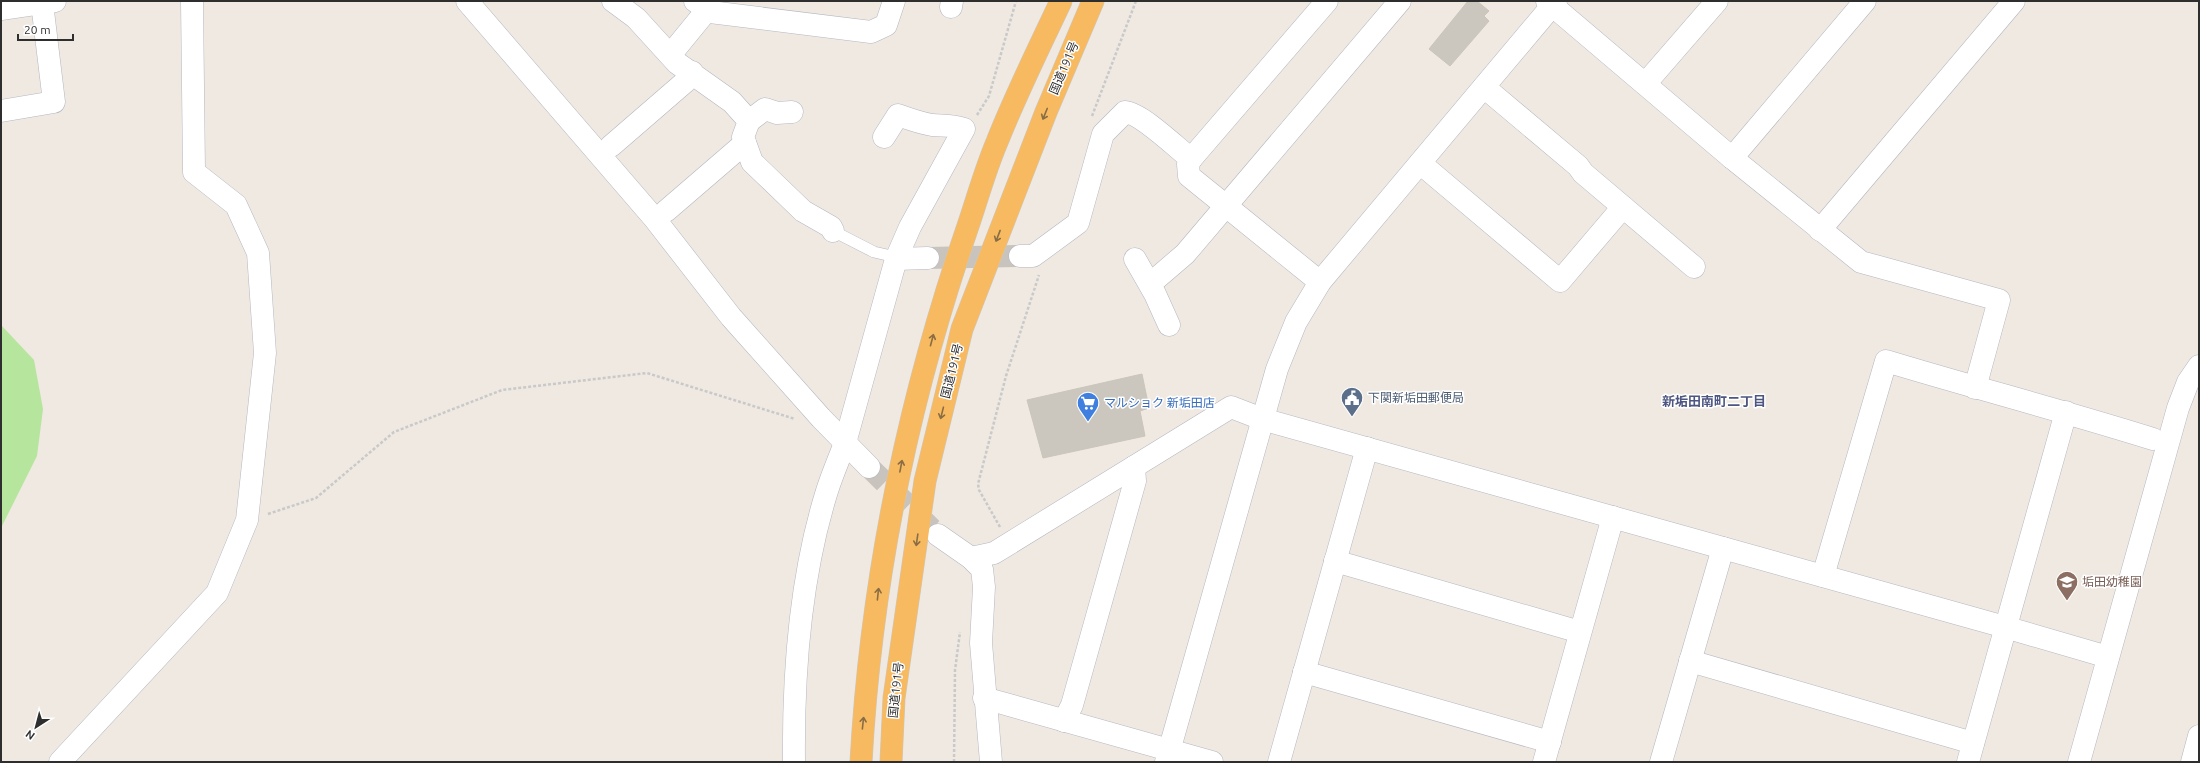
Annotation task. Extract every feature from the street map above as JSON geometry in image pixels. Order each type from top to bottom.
[{"type":"highway","points":[[1025,76],[1053,1]]},
{"type":"highway","points":[[861,762],[881,570],[905,444],[943,298],[996,144],[1025,76],[1061,1]]},
{"type":"highway","name":"国道191号","points":[[891,762],[894,698],[925,481],[962,329],[1046,112],[1093,1]]},
{"type":"highway","points":[[894,698],[896,762]]},
{"type":"street","points":[[60,762],[217,593],[247,520],[265,352],[258,253],[236,205],[194,172],[192,1]]},
{"type":"street","points":[[468,1],[654,218],[731,317],[821,418],[869,467]]},
{"type":"street","points":[[613,1],[636,18],[671,54],[688,77],[732,102],[749,121]]},
{"type":"street","points":[[671,54],[701,5],[710,12],[871,32],[886,25],[894,1]]},
{"type":"street","points":[[1320,282],[1189,176],[1188,164],[1327,1]]},
{"type":"street","points":[[1150,284],[1178,260],[1226,206],[1400,1]]},
{"type":"street","points":[[1646,84],[1717,1]]},
{"type":"street","points":[[1732,158],[1866,1]]},
{"type":"street","points":[[1820,230],[2014,1]]},
{"type":"street","points":[[1,9],[49,2],[54,102],[1,111]]},
{"type":"street","points":[[1168,756],[1262,419],[1277,369],[1296,322],[1320,282],[1484,87],[1552,3],[1732,158],[1861,262],[1999,300],[1975,388]]},
{"type":"street","points":[[611,146],[688,77]]},
{"type":"street","points":[[1484,87],[1694,267]]},
{"type":"street","points":[[792,112],[777,113],[765,108],[749,121],[743,137],[745,143],[752,162],[803,210],[831,227],[833,231]]},
{"type":"street","points":[[1020,256],[1033,256],[1078,222],[1103,134],[1125,112],[1131,112],[1191,159]]},
{"type":"street","points":[[794,762],[794,708],[800,636],[806,588],[827,492],[854,418],[885,295],[891,257],[910,227],[964,129],[950,124],[934,125],[919,122],[898,115],[884,137]]},
{"type":"street","points":[[666,211],[745,143]]},
{"type":"street","points":[[1420,163],[1560,281],[1623,207]]},
{"type":"street","points":[[891,257],[928,258]]},
{"type":"street","points":[[1135,258],[1150,284],[1170,325]]},
{"type":"street","points":[[1823,576],[1886,361],[1975,388],[2066,412],[2153,439]]},
{"type":"street","points":[[2079,762],[2178,408],[2188,382],[2199,366]]},
{"type":"street","points":[[971,558],[994,553],[1232,407],[1262,419],[2108,657]]},
{"type":"street","points":[[1690,661],[1970,752],[2066,412]]},
{"type":"street","points":[[1279,762],[1367,448]]},
{"type":"street","points":[[1064,721],[1072,705],[1135,481],[1134,466]]},
{"type":"street","points":[[1304,672],[1547,752],[1612,517]]},
{"type":"street","points":[[938,535],[971,558],[982,569],[984,587],[981,643],[984,698],[991,762]]},
{"type":"street","points":[[1661,762],[1723,548]]},
{"type":"street","points":[[1335,561],[1580,632]]},
{"type":"street","points":[[984,698],[1064,721],[1168,756],[1212,762]]},
{"type":"street","points":[[2192,762],[2199,736]]},
{"type":"lane","points":[[833,231],[874,252],[891,257]]},
{"type":"path","points":[[974,122],[989,96],[1016,1]]},
{"type":"path","points":[[1002,532],[979,490],[978,484],[1006,376],[1042,268]]},
{"type":"path","points":[[247,520],[316,498],[394,432],[502,390],[647,373],[801,421],[821,418]]},
{"type":"path","points":[[954,762],[955,670],[960,626]]},
{"type":"green space","points":[[1,325],[34,360],[43,409],[37,456],[1,528]]},
{"type":"building","points":[[1468,1],[1477,1],[1489,11],[1484,16],[1489,21],[1450,66],[1429,49]]},
{"type":"building","name":"マルショク 新垢田店","points":[[1142,374],[1149,408],[1140,411],[1145,436],[1043,458],[1027,400]]},
{"type":"tunnel","points":[[928,258],[1020,256]]},
{"type":"tunnel","points":[[869,467],[938,535]]},
{"type":"place","name":"下関新垢田郵便局","points":[[1352,418]]},
{"type":"place","name":"マルショク 新垢田店","points":[[1088,422]]},
{"type":"place","name":"垢田幼稚園","points":[[2067,602]]},
{"type":"district","name":"新垢田南町二丁目","points":[[1714,401]]}]
